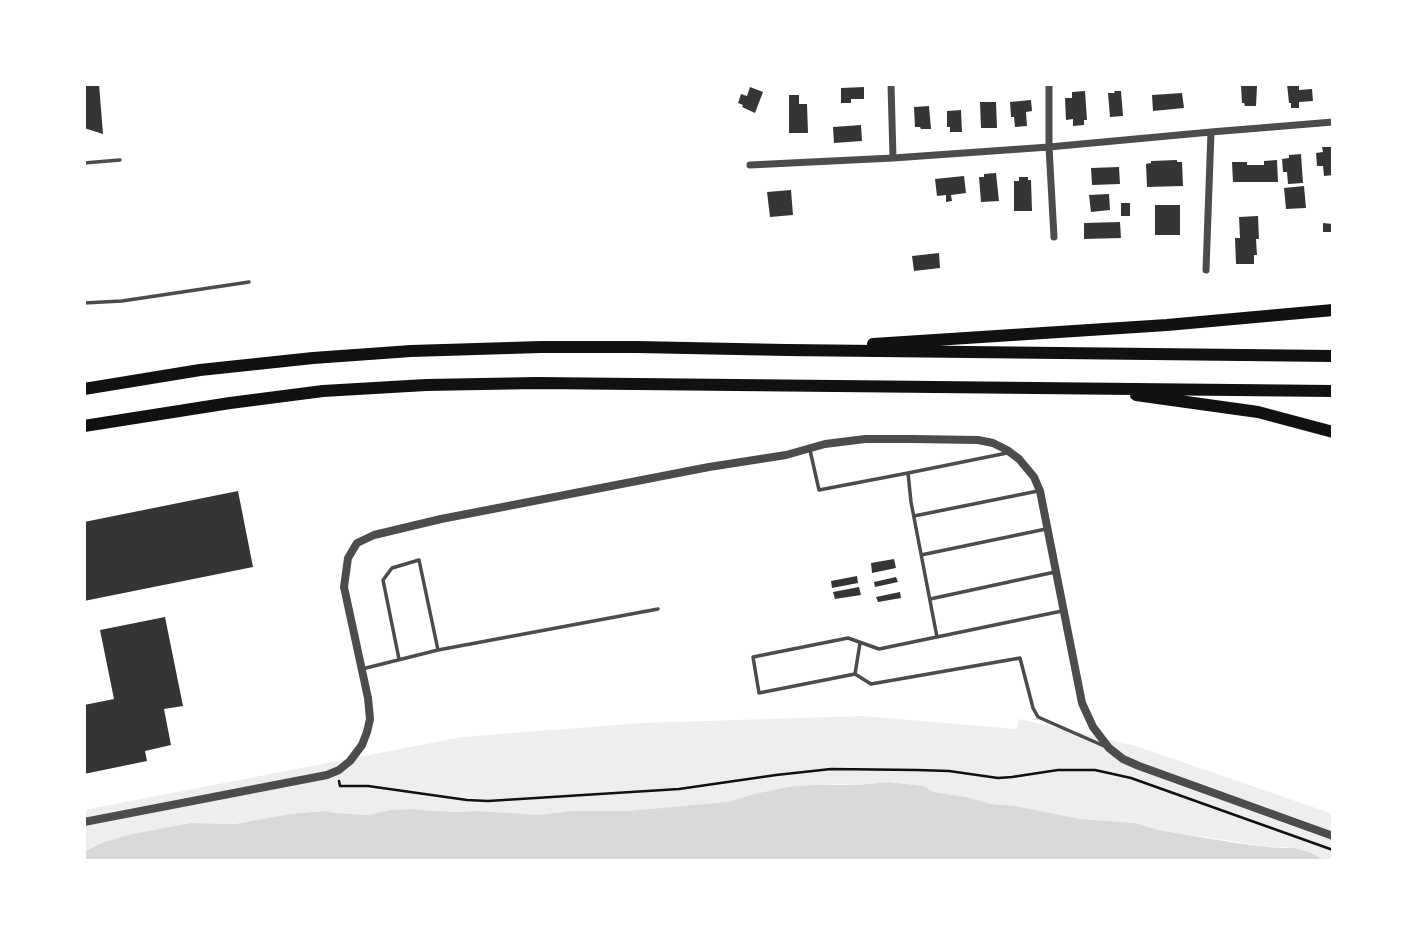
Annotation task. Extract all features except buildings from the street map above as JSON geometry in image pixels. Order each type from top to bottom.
[{"type":"highway","points":[[816,351],[888,342],[1167,325],[1333,310]]},
{"type":"highway","points":[[84,389],[200,370],[313,358],[411,351],[541,347],[1333,356]]},
{"type":"highway","points":[[84,426],[230,402],[323,391],[426,385],[537,383],[1333,391]]},
{"type":"highway","points":[[1083,388],[1258,412],[1333,432]]},
{"type":"highway","points":[[84,435],[133,418]]},
{"type":"street","points":[[891,84],[893,158]]},
{"type":"street","points":[[1049,84],[1054,237]]},
{"type":"street","points":[[750,164],[1049,148],[1333,122]]},
{"type":"street","points":[[1206,270],[1211,132]]},
{"type":"street","points":[[84,822],[327,775],[340,770],[359,751],[369,726],[369,705],[344,587],[348,558],[357,543],[374,535],[441,519],[709,467],[786,455],[825,444],[865,439],[925,439],[978,440],[993,443],[1010,452],[1030,470],[1040,491],[1085,712],[1097,735],[1109,748],[1123,759],[1139,766],[1333,836]]},
{"type":"lane","points":[[84,163],[120,160]]},
{"type":"lane","points":[[84,303],[133,299],[249,282]]},
{"type":"lane","points":[[810,448],[819,489],[1010,452]]},
{"type":"lane","points":[[908,473],[937,637]]},
{"type":"lane","points":[[914,516],[1040,491]]},
{"type":"lane","points":[[921,555],[1048,529]]},
{"type":"lane","points":[[398,659],[383,580],[393,568],[419,560],[438,650]]},
{"type":"lane","points":[[930,599],[1057,572]]},
{"type":"lane","points":[[362,669],[438,650],[658,609]]},
{"type":"lane","points":[[1065,610],[879,649],[848,638],[753,657],[759,693],[855,674],[871,684],[1020,659],[1033,708],[1038,717],[1109,748]]},
{"type":"lane","points":[[855,674],[860,643]]},
{"type":"path","points":[[340,786],[368,786],[467,800],[509,801],[679,789],[831,769],[949,771],[998,778],[1076,769],[1131,778],[1333,850]]},
{"type":"shaded area","points":[[863,716],[1017,729],[1019,719],[1136,746],[1333,814],[1333,861],[1327,861],[1309,852],[1283,847],[1158,830],[1135,823],[1080,819],[991,804],[934,792],[923,786],[889,782],[770,791],[713,804],[628,811],[561,812],[551,815],[400,809],[369,815],[324,811],[235,824],[191,823],[84,852],[84,810],[462,737],[643,723]]},
{"type":"shaded area","points":[[889,782],[923,786],[934,792],[991,804],[1080,819],[1135,823],[1158,830],[1236,843],[1293,848],[1327,861],[84,861],[84,852],[104,842],[191,823],[235,824],[324,811],[369,815],[411,809],[540,815],[571,811],[628,811],[728,802],[788,787]]}]
